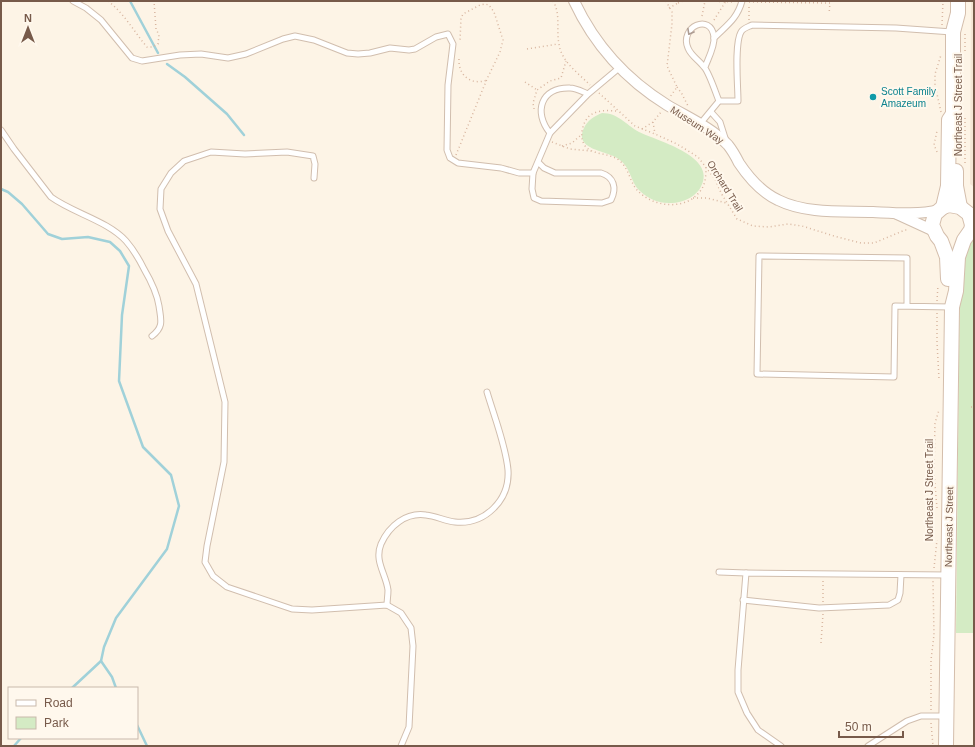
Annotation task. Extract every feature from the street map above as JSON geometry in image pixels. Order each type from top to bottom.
[{"type":"street","name":"Museum Way","points":[[574,1],[597,41],[619,68],[644,90],[700,124],[728,145],[753,181],[765,193],[778,201],[793,206],[813,209],[893,213],[937,236]]},
{"type":"street","name":"Northeast J Street","points":[[950,1],[949,22],[953,32]]},
{"type":"street","name":"Northeast J Street","points":[[952,307],[948,291],[947,257],[937,236],[933,219],[941,208],[949,174],[949,120],[953,112],[953,32],[958,13],[958,1]]},
{"type":"street","name":"Northeast J Street","points":[[946,746],[952,307],[956,291],[958,257],[969,236],[972,225],[971,219],[956,186],[957,120],[953,112]]},
{"type":"street","points":[[893,213],[919,213],[949,205],[967,210]]},
{"type":"street","points":[[937,236],[946,243],[952,244],[969,236]]},
{"type":"lane","points":[[73,1],[86,8],[102,20],[132,58],[142,61],[180,55],[201,54],[228,58],[246,54],[283,39],[295,36],[314,40],[347,53],[370,53],[390,48],[408,50],[415,49],[436,37],[448,34],[453,44],[448,85],[448,150],[450,158],[458,163],[501,168],[519,173],[533,173]]},
{"type":"lane","points":[[714,38],[733,21],[739,12],[742,1]]},
{"type":"lane","points":[[705,67],[714,38],[712,30],[706,25],[700,24],[695,25],[687,36],[688,48],[696,60],[705,67],[719,101]]},
{"type":"lane","points":[[719,101],[738,101],[737,50],[739,39],[741,32],[745,28],[752,25],[888,28],[953,32]]},
{"type":"lane","points":[[538,162],[544,168],[555,173],[602,173],[609,175],[613,182],[614,194],[611,200],[602,203],[540,201],[534,198],[532,189],[533,173],[550,133],[588,94],[619,68]]},
{"type":"lane","points":[[550,133],[545,127],[541,108],[544,99],[550,92],[557,89],[572,88],[588,94]]},
{"type":"lane","points":[[700,124],[719,101]]},
{"type":"lane","points":[[711,112],[720,122],[728,145]]},
{"type":"lane","points":[[1,130],[51,197],[109,228],[125,240],[136,254],[158,298],[161,323],[158,331],[152,336]]},
{"type":"lane","points":[[314,178],[315,164],[313,156],[286,152],[245,154],[211,152],[184,161],[170,173],[161,189],[160,209],[168,231],[196,284],[225,402],[224,462],[207,546],[206,562],[214,576],[227,587],[292,609],[312,610],[387,605],[401,613],[411,628],[413,646],[409,727],[401,746]]},
{"type":"lane","points":[[907,306],[908,258],[759,256],[757,374],[894,377],[895,306],[952,307]]},
{"type":"lane","points":[[387,605],[388,591],[378,556],[380,545],[385,535],[398,521],[417,515],[426,514],[455,522],[476,520],[495,509],[502,500],[507,485],[507,458],[487,392]]},
{"type":"lane","points":[[718,572],[948,575]]},
{"type":"lane","points":[[746,573],[738,670],[738,692],[747,713],[758,730],[781,746]]},
{"type":"lane","points":[[743,600],[823,608],[889,605],[898,600],[901,575]]},
{"type":"lane","points":[[868,746],[907,721],[921,716],[946,716]]},
{"type":"path","points":[[108,1],[130,23],[136,34],[147,48],[158,44],[159,35],[156,29],[154,1]]},
{"type":"path","name":"Orchard Trail","points":[[554,1],[559,29],[558,44],[566,60],[594,89],[635,126],[677,144],[698,157],[706,166],[726,203],[737,219],[753,226],[769,227],[788,224],[802,226],[861,243],[874,243],[905,230],[910,230]]},
{"type":"path","points":[[666,1],[672,12],[667,66],[688,107]]},
{"type":"path","points":[[670,8],[678,2],[683,1]]},
{"type":"path","points":[[702,16],[706,1],[830,3],[829,14]]},
{"type":"path","points":[[714,20],[726,1]]},
{"type":"path","name":"Northeast J Street Trail","points":[[943,1],[953,32],[965,55]]},
{"type":"path","points":[[749,2],[749,26]]},
{"type":"path","points":[[454,160],[500,52],[503,40],[493,9],[489,5],[484,4],[464,13],[461,16],[459,46]]},
{"type":"path","points":[[527,49],[558,44]]},
{"type":"path","points":[[459,53],[458,67],[468,79],[476,82],[487,80]]},
{"type":"path","name":"Northeast J Street Trail","points":[[941,53],[935,86],[940,107],[953,112],[965,163]]},
{"type":"path","points":[[534,110],[533,103],[537,90],[550,81],[561,78],[566,60]]},
{"type":"path","points":[[525,82],[537,90]]},
{"type":"path","points":[[642,129],[653,122],[677,87]]},
{"type":"path","points":[[591,151],[585,145],[581,135],[587,118],[602,110],[617,111]]},
{"type":"path","points":[[653,122],[655,134]]},
{"type":"path","points":[[937,152],[934,145],[938,128]]},
{"type":"path","points":[[562,146],[572,143],[581,135]]},
{"type":"path","points":[[548,139],[570,149],[591,151],[612,156],[619,160],[626,168],[636,189],[651,201],[674,205],[691,199],[707,198],[726,203]]},
{"type":"path","points":[[691,199],[698,193],[704,184],[706,166]]},
{"type":"path","points":[[938,281],[937,342],[939,383]]},
{"type":"path","name":"Northeast J Street Trail","points":[[937,511],[937,495],[934,473],[935,423],[939,410]]},
{"type":"path","name":"Northeast J Street Trail","points":[[933,746],[931,716],[934,635],[934,575],[938,534]]},
{"type":"path","points":[[821,643],[823,574]]},
{"type":"shaded area","points":[[971,1],[974,1],[974,187],[970,184]]},
{"type":"green space","points":[[602,113],[608,113],[617,117],[639,132],[684,152],[695,160],[702,168],[704,178],[699,190],[690,198],[675,203],[653,200],[644,195],[637,188],[626,166],[620,160],[588,146],[583,141],[582,136],[585,125],[591,119]]},
{"type":"green space","points":[[974,237],[974,633],[956,633],[960,269],[965,248]]},
{"type":"waterway","points":[[130,1],[158,53]]},
{"type":"waterway","points":[[167,64],[185,77],[227,114],[244,135]]},
{"type":"waterway","points":[[1,189],[8,192],[22,204],[48,234],[62,239],[88,237],[110,242],[120,251],[129,266],[122,315],[119,381],[143,447],[171,475],[179,506],[167,549],[116,618],[104,647],[101,661],[73,687]]},
{"type":"waterway","points":[[101,661],[112,677],[116,687]]},
{"type":"waterway","points":[[138,727],[147,746]]},
{"type":"waterway","points":[[14,746],[20,739]]},
{"type":"place","name":"Scott Family Amazeum","points":[[873,97]]}]
